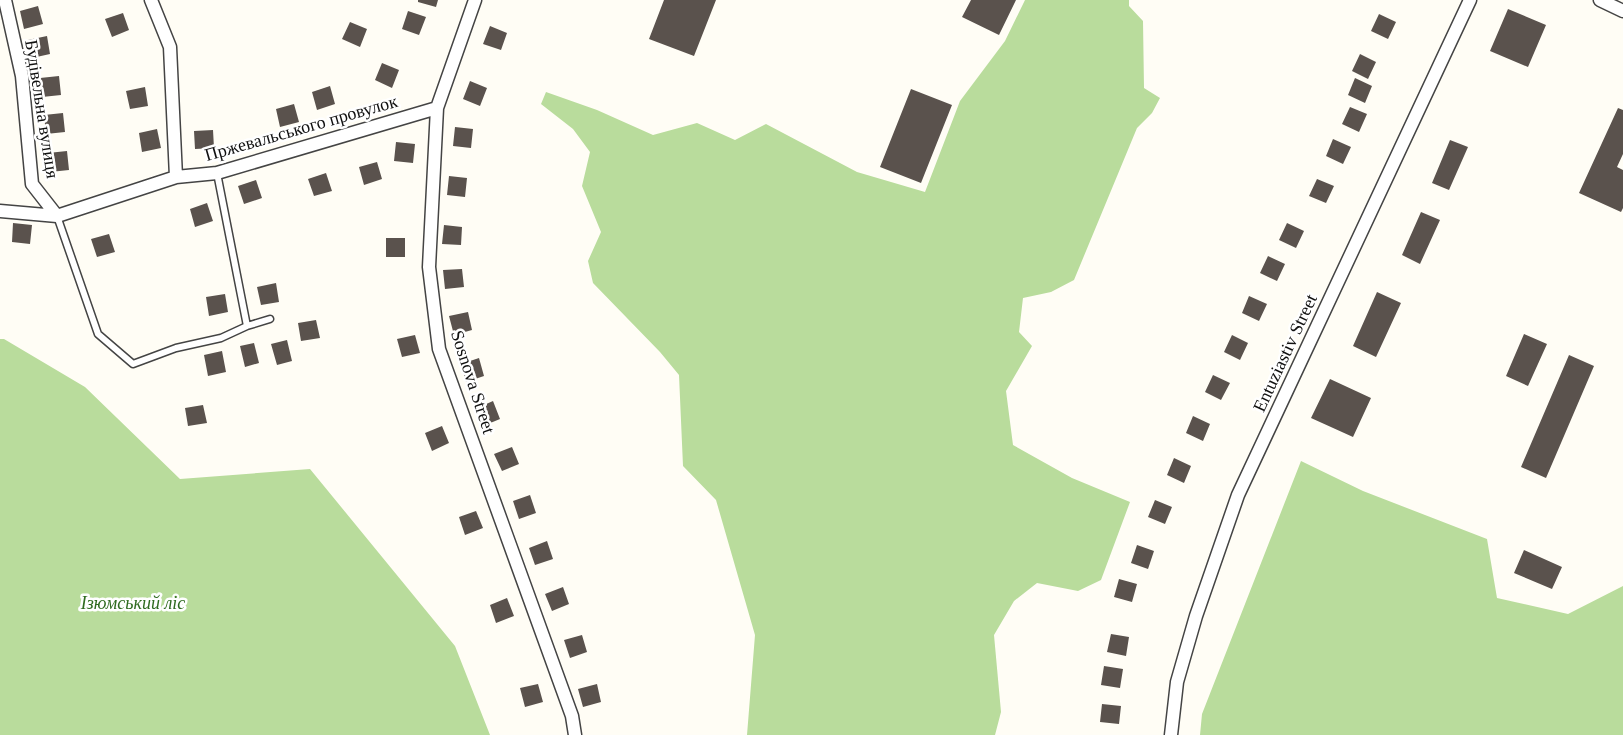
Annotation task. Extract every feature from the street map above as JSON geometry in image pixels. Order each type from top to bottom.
[{"type":"street","name":"Будівельна вулиця","points":[[5,0],[22,76],[32,184],[57,216]]},
{"type":"street","points":[[152,0],[170,46],[176,177]]},
{"type":"street","name":"Sosnova Street","points":[[475,0],[437,108],[429,267],[440,349],[572,716],[575,735]]},
{"type":"street","name":"Entuziastiv Street","points":[[1171,735],[1177,682],[1182,663],[1196,616],[1238,495],[1470,0]]},
{"type":"street","points":[[1600,0],[1623,11]]},
{"type":"street","name":"Пржевальського провулок","points":[[0,211],[57,216],[176,177],[218,173],[437,108]]},
{"type":"lane","points":[[218,173],[247,326]]},
{"type":"lane","points":[[57,216],[98,334],[133,364],[176,348],[221,338],[247,326],[270,319]]},
{"type":"green space","points":[[1025,0],[1129,0],[1129,6],[1143,21],[1144,88],[1160,98],[1152,113],[1137,128],[1074,280],[1051,292],[1023,298],[1019,332],[1032,346],[1006,391],[1013,445],[1072,478],[1130,502],[1101,580],[1078,591],[1037,583],[1014,601],[994,635],[1001,712],[995,735],[747,735],[755,635],[716,500],[683,466],[679,375],[660,352],[593,283],[588,261],[601,232],[582,186],[590,152],[573,129],[541,104],[546,92],[597,110],[653,135],[697,123],[735,140],[766,124],[857,172],[925,192],[960,101],[1005,41]]},
{"type":"green space","name":"Ізюмський ліс","points":[[0,339],[4,339],[85,387],[180,479],[310,469],[455,646],[490,735],[0,735]]},
{"type":"green space","points":[[1301,461],[1363,491],[1487,539],[1497,598],[1568,614],[1623,586],[1623,735],[1200,735],[1202,714]]},
{"type":"building","points":[[418,0],[438,0],[436,7],[418,2]]},
{"type":"building","points":[[664,0],[716,0],[694,56],[649,39]]},
{"type":"building","points":[[971,0],[1016,0],[999,35],[962,17]]},
{"type":"building","points":[[38,6],[43,24],[24,29],[20,11]]},
{"type":"building","points":[[1508,9],[1546,25],[1528,67],[1490,51]]},
{"type":"building","points":[[408,11],[426,17],[419,35],[402,29]]},
{"type":"building","points":[[123,13],[129,30],[112,37],[105,19]]},
{"type":"building","points":[[1379,14],[1396,22],[1388,39],[1371,31]]},
{"type":"building","points":[[350,22],[367,29],[360,47],[342,39]]},
{"type":"building","points":[[490,26],[507,33],[501,50],[483,44]]},
{"type":"building","points":[[47,36],[50,54],[32,58],[28,40]]},
{"type":"building","points":[[1360,54],[1376,62],[1368,79],[1352,71]]},
{"type":"building","points":[[382,63],[399,70],[392,88],[375,80]]},
{"type":"building","points":[[59,76],[61,95],[42,97],[40,78]]},
{"type":"building","points":[[1355,78],[1372,86],[1365,103],[1348,95]]},
{"type":"building","points":[[470,81],[487,88],[480,106],[463,99]]},
{"type":"building","points":[[330,86],[335,104],[317,110],[312,92]]},
{"type":"building","points":[[145,87],[148,106],[130,109],[126,91]]},
{"type":"building","points":[[911,89],[952,105],[921,183],[880,167]]},
{"type":"building","points":[[294,104],[299,122],[280,127],[276,109]]},
{"type":"building","points":[[1350,107],[1367,114],[1359,132],[1342,124]]},
{"type":"building","points":[[1618,108],[1623,110],[1623,154],[1617,167],[1623,170],[1623,208],[1621,212],[1579,193]]},
{"type":"building","points":[[63,113],[65,132],[46,134],[44,115]]},
{"type":"building","points":[[455,127],[473,129],[471,148],[453,146]]},
{"type":"building","points":[[157,129],[161,148],[142,152],[139,133]]},
{"type":"building","points":[[213,130],[214,148],[195,149],[194,131]]},
{"type":"building","points":[[1333,139],[1351,147],[1343,164],[1326,156]]},
{"type":"building","points":[[1450,140],[1468,147],[1449,190],[1432,183]]},
{"type":"building","points":[[396,142],[415,144],[413,163],[394,161]]},
{"type":"building","points":[[67,151],[69,170],[50,172],[48,153]]},
{"type":"building","points":[[377,162],[382,179],[364,185],[359,167]]},
{"type":"building","points":[[326,173],[332,191],[314,196],[308,179]]},
{"type":"building","points":[[449,176],[467,178],[465,197],[447,195]]},
{"type":"building","points":[[1317,179],[1334,186],[1326,203],[1309,196]]},
{"type":"building","points":[[256,180],[262,198],[244,204],[238,186]]},
{"type":"building","points":[[207,203],[213,221],[195,227],[190,209]]},
{"type":"building","points":[[1421,212],[1440,220],[1420,264],[1402,255]]},
{"type":"building","points":[[13,223],[32,225],[30,244],[12,242]]},
{"type":"building","points":[[1287,223],[1304,231],[1296,248],[1279,240]]},
{"type":"building","points":[[444,225],[462,227],[461,245],[442,244]]},
{"type":"building","points":[[109,234],[115,252],[97,257],[91,239]]},
{"type":"building","points":[[386,238],[405,238],[405,257],[386,257]]},
{"type":"building","points":[[1268,256],[1285,264],[1277,281],[1260,273]]},
{"type":"building","points":[[462,269],[464,287],[445,289],[443,270]]},
{"type":"building","points":[[276,283],[279,302],[261,305],[257,287]]},
{"type":"building","points":[[1377,292],[1401,303],[1376,357],[1353,346]]},
{"type":"building","points":[[225,294],[228,312],[209,316],[206,297]]},
{"type":"building","points":[[1249,296],[1267,304],[1259,321],[1242,313]]},
{"type":"building","points":[[468,312],[472,330],[454,335],[449,316]]},
{"type":"building","points":[[316,320],[320,338],[301,341],[298,323]]},
{"type":"building","points":[[1524,334],[1547,344],[1528,386],[1506,376]]},
{"type":"building","points":[[415,335],[420,353],[402,357],[397,339]]},
{"type":"building","points":[[1232,335],[1248,343],[1240,360],[1224,352]]},
{"type":"building","points":[[287,340],[292,361],[277,365],[271,344]]},
{"type":"building","points":[[254,343],[259,363],[245,367],[240,346]]},
{"type":"building","points":[[222,351],[226,372],[208,376],[204,355]]},
{"type":"building","points":[[1569,355],[1594,366],[1546,478],[1521,467]]},
{"type":"building","points":[[479,358],[484,376],[466,382],[461,364]]},
{"type":"building","points":[[1213,375],[1230,383],[1221,400],[1205,392]]},
{"type":"building","points":[[1330,379],[1371,398],[1353,437],[1311,418]]},
{"type":"building","points":[[493,401],[500,419],[483,426],[475,409]]},
{"type":"building","points":[[203,405],[207,423],[188,426],[185,408]]},
{"type":"building","points":[[1193,416],[1210,424],[1203,441],[1186,433]]},
{"type":"building","points":[[442,426],[449,443],[432,451],[425,433]]},
{"type":"building","points":[[512,447],[519,464],[502,471],[494,454]]},
{"type":"building","points":[[1174,458],[1191,466],[1184,483],[1167,475]]},
{"type":"building","points":[[530,495],[536,513],[519,519],[513,501]]},
{"type":"building","points":[[1155,500],[1172,507],[1165,524],[1148,517]]},
{"type":"building","points":[[476,511],[483,528],[465,535],[459,517]]},
{"type":"building","points":[[547,541],[553,559],[535,565],[529,548]]},
{"type":"building","points":[[1137,545],[1154,551],[1148,569],[1131,563]]},
{"type":"building","points":[[1524,550],[1562,567],[1552,589],[1514,573]]},
{"type":"building","points":[[1119,579],[1137,584],[1132,602],[1114,597]]},
{"type":"building","points":[[563,587],[569,604],[552,611],[545,594]]},
{"type":"building","points":[[507,598],[514,616],[496,623],[490,605]]},
{"type":"building","points":[[1111,634],[1129,637],[1126,656],[1107,652]]},
{"type":"building","points":[[582,635],[587,652],[570,658],[564,640]]},
{"type":"building","points":[[1104,666],[1123,669],[1120,688],[1101,685]]},
{"type":"building","points":[[538,684],[543,702],[525,707],[520,688]]},
{"type":"building","points":[[597,684],[601,702],[583,707],[578,689]]},
{"type":"building","points":[[1102,704],[1121,706],[1119,724],[1100,722]]}]
